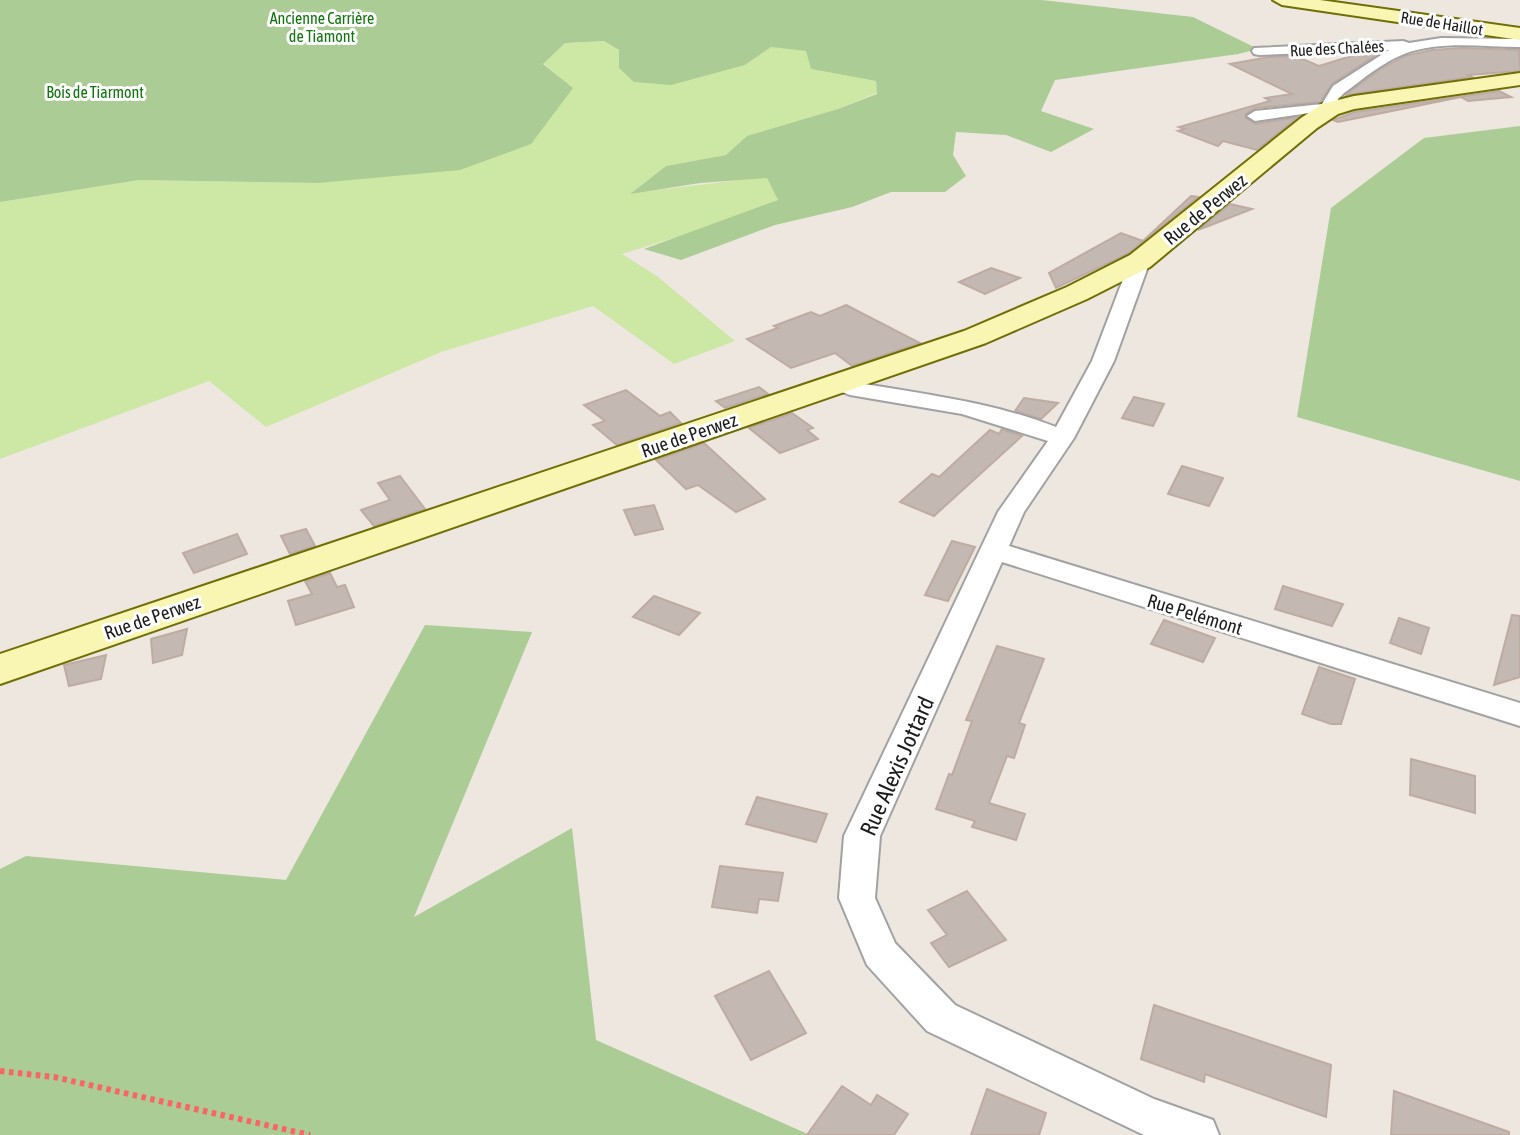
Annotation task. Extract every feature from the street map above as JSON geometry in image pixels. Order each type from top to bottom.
[{"type":"street","name":"Rue de Haillot","points":[[1282,0],[1520,34]]},
{"type":"street","name":"Rue des Chalées","points":[[1259,51],[1520,43]]},
{"type":"street","name":"Rue des Chalées","points":[[1330,109],[1332,94],[1397,52],[1416,46]]},
{"type":"street","name":"Rue de Perwez","points":[[1255,116],[1308,108],[1330,109],[1459,86],[1520,79]]},
{"type":"street","name":"Rue de Perwez","points":[[0,669],[975,337],[1077,293],[1140,261],[1309,123],[1330,109]]},
{"type":"street","points":[[996,551],[1011,512],[1062,438],[1103,361],[1140,261]]},
{"type":"street","points":[[842,384],[858,390],[982,410],[1018,420],[1062,438]]},
{"type":"street","name":"Rue Pelémont","points":[[996,551],[1520,715]]},
{"type":"street","name":"Rue Alexis Jottard","points":[[996,551],[862,836],[857,898],[880,953],[941,1018],[1144,1115],[1199,1135]]},
{"type":"path","points":[[0,1071],[54,1077],[310,1135]]},
{"type":"green space","name":"Bois de Tiarmont","points":[[0,0],[1042,0],[1193,17],[1258,49],[1055,80],[1041,111],[1094,129],[1051,152],[1006,135],[956,132],[953,155],[966,176],[945,192],[891,192],[852,207],[775,225],[681,260],[644,249],[778,200],[767,178],[700,183],[630,194],[666,166],[726,155],[747,136],[838,109],[877,94],[876,81],[811,69],[806,51],[771,47],[745,65],[671,85],[634,82],[619,68],[619,50],[604,41],[565,43],[543,64],[573,88],[531,144],[460,170],[318,183],[139,180],[0,202]]},
{"type":"green space","points":[[604,41],[619,50],[619,68],[745,65],[771,47],[807,51],[811,69],[876,81],[877,93],[838,109],[748,136],[726,155],[666,166],[631,193],[767,177],[778,200],[699,230],[622,254],[657,276],[735,341],[674,364],[593,306],[441,352],[266,427],[209,381],[0,459],[0,202],[139,180],[318,183],[573,89],[543,63],[565,43]]},
{"type":"green space","points":[[1520,126],[1520,481],[1297,417],[1331,208],[1424,138]]},
{"type":"green space","points":[[425,625],[532,632],[414,917],[572,828],[596,1040],[810,1135],[0,1135],[0,869],[26,856],[286,880]]},
{"type":"building","points":[[1432,50],[1519,50],[1520,71],[1468,75],[1472,77],[1345,95],[1382,68],[1405,56]]},
{"type":"building","points":[[1379,53],[1332,84],[1320,102],[1255,108],[1246,114],[1246,118],[1255,124],[1298,117],[1257,150],[1223,141],[1218,146],[1178,131],[1185,129],[1179,127],[1270,101],[1265,98],[1292,94],[1230,64],[1269,57],[1295,56],[1319,66],[1358,54],[1366,56]]},
{"type":"building","points":[[1499,91],[1511,97],[1468,101],[1461,97],[1338,122],[1333,120],[1355,112]]},
{"type":"building","points":[[1191,196],[1198,197],[1129,253],[1056,288],[1049,273],[1121,233],[1143,241]]},
{"type":"building","points":[[1230,204],[1252,209],[1198,230]]},
{"type":"building","points":[[991,268],[1020,278],[985,294],[959,282]]},
{"type":"building","points":[[846,305],[920,343],[852,366],[835,353],[791,368],[747,339],[811,312],[820,316]]},
{"type":"building","points":[[759,387],[768,394],[725,408],[716,401]]},
{"type":"building","points":[[626,390],[660,416],[670,412],[681,423],[617,445],[593,425],[605,421],[584,405]]},
{"type":"building","points":[[1134,397],[1164,404],[1153,426],[1122,418]]},
{"type":"building","points":[[1024,398],[1058,403],[1041,419],[1015,411]]},
{"type":"building","points":[[792,413],[813,428],[807,430],[818,439],[780,453],[749,428]]},
{"type":"building","points":[[1002,429],[1022,436],[934,516],[900,502],[932,474],[939,477],[990,430],[999,434]]},
{"type":"building","points":[[704,443],[765,499],[736,512],[698,485],[686,489],[656,460]]},
{"type":"building","points":[[1182,466],[1223,478],[1209,506],[1168,494]]},
{"type":"building","points":[[400,476],[425,509],[374,526],[361,510],[390,500],[378,483]]},
{"type":"building","points":[[654,505],[663,529],[635,535],[624,510]]},
{"type":"building","points":[[306,529],[315,546],[290,554],[281,536]]},
{"type":"building","points":[[237,534],[247,554],[194,573],[183,553]]},
{"type":"building","points":[[952,541],[975,547],[948,601],[925,595]]},
{"type":"building","points":[[330,573],[337,587],[345,585],[354,607],[296,625],[288,601],[312,594],[305,581]]},
{"type":"building","points":[[1283,586],[1343,604],[1332,626],[1275,609]]},
{"type":"building","points":[[654,596],[700,613],[679,635],[633,617]]},
{"type":"building","points":[[1512,615],[1520,616],[1520,677],[1494,685]]},
{"type":"building","points":[[1399,618],[1429,628],[1421,654],[1390,643]]},
{"type":"building","points":[[1164,620],[1215,638],[1203,662],[1151,644]]},
{"type":"building","points":[[187,629],[182,655],[153,663],[151,639]]},
{"type":"building","points":[[997,646],[1044,659],[1019,723],[1025,725],[1014,758],[1007,756],[989,803],[1025,814],[1016,840],[972,827],[975,821],[936,809],[972,721],[966,720]]},
{"type":"building","points":[[106,655],[101,679],[69,686],[64,665]]},
{"type":"building","points":[[1319,667],[1355,679],[1341,724],[1331,724],[1302,714]]},
{"type":"building","points":[[1411,759],[1475,776],[1475,813],[1410,795]]},
{"type":"building","points":[[757,797],[827,814],[816,842],[746,824]]},
{"type":"building","points":[[720,866],[783,873],[778,901],[759,899],[757,913],[712,907]]},
{"type":"building","points":[[967,891],[1006,940],[949,967],[931,943],[947,935],[928,910]]},
{"type":"building","points":[[769,971],[806,1033],[751,1060],[715,996]]},
{"type":"building","points":[[1154,1005],[1331,1065],[1326,1117],[1205,1074],[1204,1082],[1141,1059]]},
{"type":"building","points":[[842,1086],[871,1105],[877,1095],[908,1114],[894,1135],[807,1135]]},
{"type":"building","points":[[987,1089],[1046,1113],[1039,1135],[971,1135]]},
{"type":"building","points":[[1394,1091],[1509,1132],[1509,1135],[1391,1135]]},
{"type":"park label","name":"Ancienne Carrière de Tiamont","points":[[322,27]]}]
